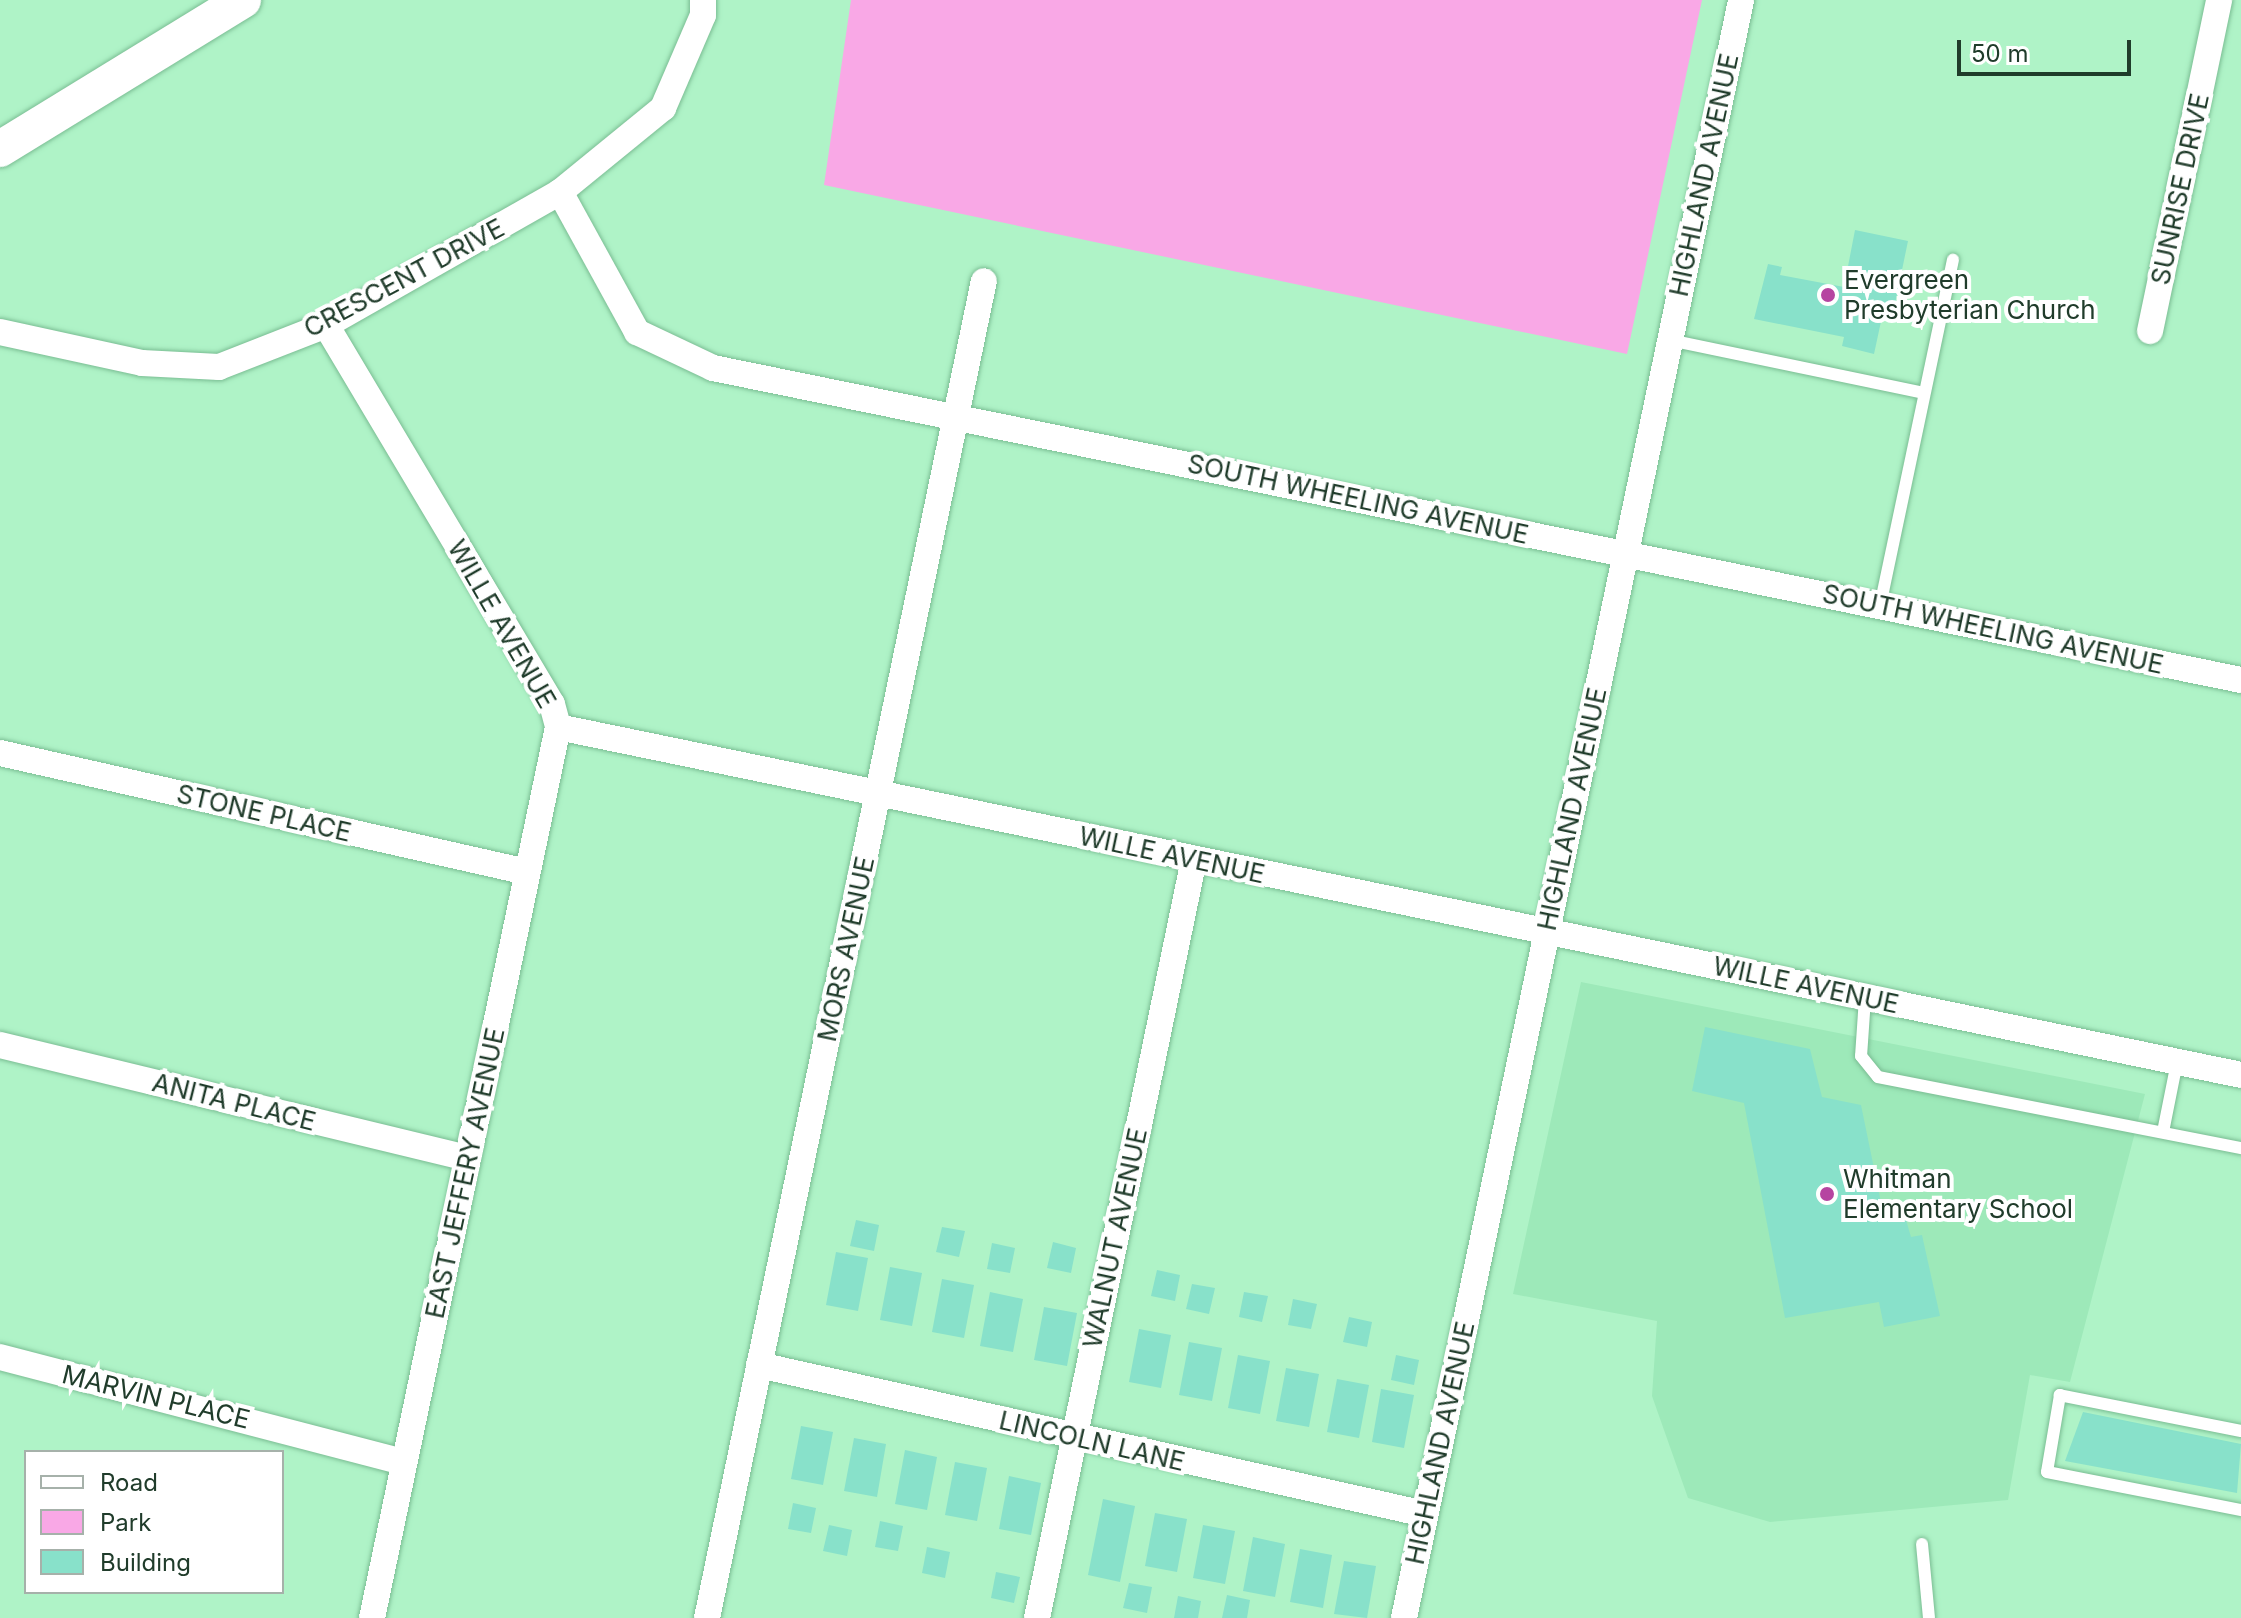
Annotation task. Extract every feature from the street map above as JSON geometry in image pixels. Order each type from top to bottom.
[{"type":"main road","points":[[0,149],[243,0]]},
{"type":"street","name":"CRESCENT DRIVE","points":[[0,332],[142,363],[219,367],[326,325],[560,192],[663,108],[703,15],[703,0]]},
{"type":"street","name":"HIGHLAND AVENUE","points":[[1404,1618],[1741,0]]},
{"type":"street","name":"SUNRISE DRIVE","points":[[2150,331],[2219,0]]},
{"type":"street","name":"SOUTH WHEELING AVENUE","points":[[560,192],[637,332],[713,368],[2241,680]]},
{"type":"street","name":"MORS AVENUE","points":[[707,1618],[984,281]]},
{"type":"street","name":"WILLE AVENUE","points":[[326,325],[552,704],[558,727],[2241,1075]]},
{"type":"street","name":"EAST JEFFERY AVENUE","points":[[372,1618],[558,727]]},
{"type":"street","name":"STONE PLACE","points":[[0,753],[527,872]]},
{"type":"street","name":"WALNUT AVENUE","points":[[1037,1618],[1194,859]]},
{"type":"street","name":"ANITA PLACE","points":[[0,1045],[468,1158]]},
{"type":"street","name":"MARVIN PLACE","points":[[0,1357],[404,1462]]},
{"type":"street","name":"LINCOLN LANE","points":[[759,1365],[1074,1438],[1425,1514]]},
{"type":"lane","points":[[1880,606],[1953,260]]},
{"type":"lane","points":[[1670,340],[1923,393]]},
{"type":"lane","points":[[1865,998],[1861,1056],[1878,1077],[2241,1148]]},
{"type":"lane","points":[[2163,1132],[2177,1062]]},
{"type":"lane","points":[[2241,1431],[2060,1395],[2047,1472],[2241,1510]]},
{"type":"lane","points":[[1922,1544],[1929,1618]]},
{"type":"shaded area","name":"Whitman Elementary School","points":[[1581,982],[2145,1094],[2070,1382],[2030,1375],[2008,1500],[1770,1522],[1688,1498],[1652,1396],[1657,1321],[1513,1294]]},
{"type":"green space","points":[[851,0],[1702,0],[1627,354],[824,185]]},
{"type":"building","name":"Evergreen Presbyterian Church","points":[[1855,230],[1908,241],[1895,304],[1885,303],[1874,354],[1842,346],[1844,337],[1754,319],[1768,264],[1782,267],[1780,275],[1844,287]]},
{"type":"building","points":[[1705,1027],[1810,1049],[1822,1097],[1861,1105],[1885,1222],[1906,1220],[1911,1237],[1922,1235],[1940,1316],[1884,1327],[1879,1302],[1785,1318],[1744,1103],[1692,1091]]},
{"type":"building","points":[[856,1220],[879,1225],[874,1251],[850,1246]]},
{"type":"building","points":[[942,1227],[965,1231],[959,1257],[936,1252]]},
{"type":"building","points":[[1053,1242],[1076,1248],[1071,1273],[1047,1268]]},
{"type":"building","points":[[992,1243],[1015,1248],[1010,1273],[987,1269]]},
{"type":"building","points":[[836,1252],[868,1258],[858,1311],[826,1305]]},
{"type":"building","points":[[890,1267],[922,1273],[912,1326],[880,1320]]},
{"type":"building","points":[[1157,1270],[1180,1275],[1175,1301],[1151,1296]]},
{"type":"building","points":[[942,1279],[974,1285],[964,1338],[932,1332]]},
{"type":"building","points":[[1192,1284],[1215,1288],[1209,1314],[1186,1309]]},
{"type":"building","points":[[990,1292],[1023,1299],[1013,1352],[980,1346]]},
{"type":"building","points":[[1244,1292],[1268,1296],[1262,1322],[1239,1317]]},
{"type":"building","points":[[1293,1299],[1317,1304],[1311,1329],[1288,1325]]},
{"type":"building","points":[[1044,1307],[1077,1313],[1067,1366],[1034,1360]]},
{"type":"building","points":[[1349,1317],[1372,1322],[1367,1347],[1343,1342]]},
{"type":"building","points":[[1139,1329],[1171,1335],[1161,1388],[1129,1382]]},
{"type":"building","points":[[1189,1342],[1222,1348],[1212,1401],[1179,1395]]},
{"type":"building","points":[[1238,1355],[1270,1361],[1260,1414],[1228,1408]]},
{"type":"building","points":[[1396,1355],[1419,1360],[1414,1385],[1391,1380]]},
{"type":"building","points":[[1286,1368],[1319,1374],[1309,1427],[1276,1421]]},
{"type":"building","points":[[1337,1379],[1369,1385],[1359,1438],[1327,1432]]},
{"type":"building","points":[[1381,1389],[1414,1395],[1404,1448],[1372,1442]]},
{"type":"building","points":[[2083,1412],[2241,1444],[2237,1493],[2065,1461]]},
{"type":"building","points":[[801,1426],[833,1432],[823,1485],[791,1479]]},
{"type":"building","points":[[854,1438],[886,1444],[877,1497],[844,1491]]},
{"type":"building","points":[[905,1450],[937,1457],[927,1510],[895,1504]]},
{"type":"building","points":[[955,1462],[987,1468],[977,1521],[945,1515]]},
{"type":"building","points":[[1009,1476],[1041,1483],[1031,1535],[999,1529]]},
{"type":"building","points":[[1103,1499],[1135,1506],[1120,1582],[1088,1575]]},
{"type":"building","points":[[793,1503],[816,1508],[811,1533],[788,1529]]},
{"type":"building","points":[[1155,1513],[1187,1519],[1177,1572],[1145,1566]]},
{"type":"building","points":[[880,1521],[903,1526],[898,1551],[875,1547]]},
{"type":"building","points":[[829,1525],[852,1530],[847,1556],[823,1551]]},
{"type":"building","points":[[1203,1525],[1235,1531],[1225,1584],[1193,1578]]},
{"type":"building","points":[[1253,1537],[1285,1544],[1275,1597],[1243,1591]]},
{"type":"building","points":[[927,1547],[950,1552],[945,1578],[922,1573]]},
{"type":"building","points":[[1300,1549],[1332,1555],[1323,1608],[1290,1602]]},
{"type":"building","points":[[1344,1561],[1376,1566],[1367,1618],[1334,1614]]},
{"type":"building","points":[[996,1572],[1020,1577],[1014,1603],[991,1598]]},
{"type":"building","points":[[1129,1583],[1152,1587],[1147,1613],[1123,1608]]},
{"type":"building","points":[[1227,1595],[1250,1600],[1247,1618],[1222,1618]]},
{"type":"building","points":[[1178,1596],[1201,1601],[1198,1618],[1174,1618]]},
{"type":"place","name":"Evergreen Presbyterian Church","points":[[1828,295]]},
{"type":"place","name":"Whitman Elementary School","points":[[1827,1194]]}]
